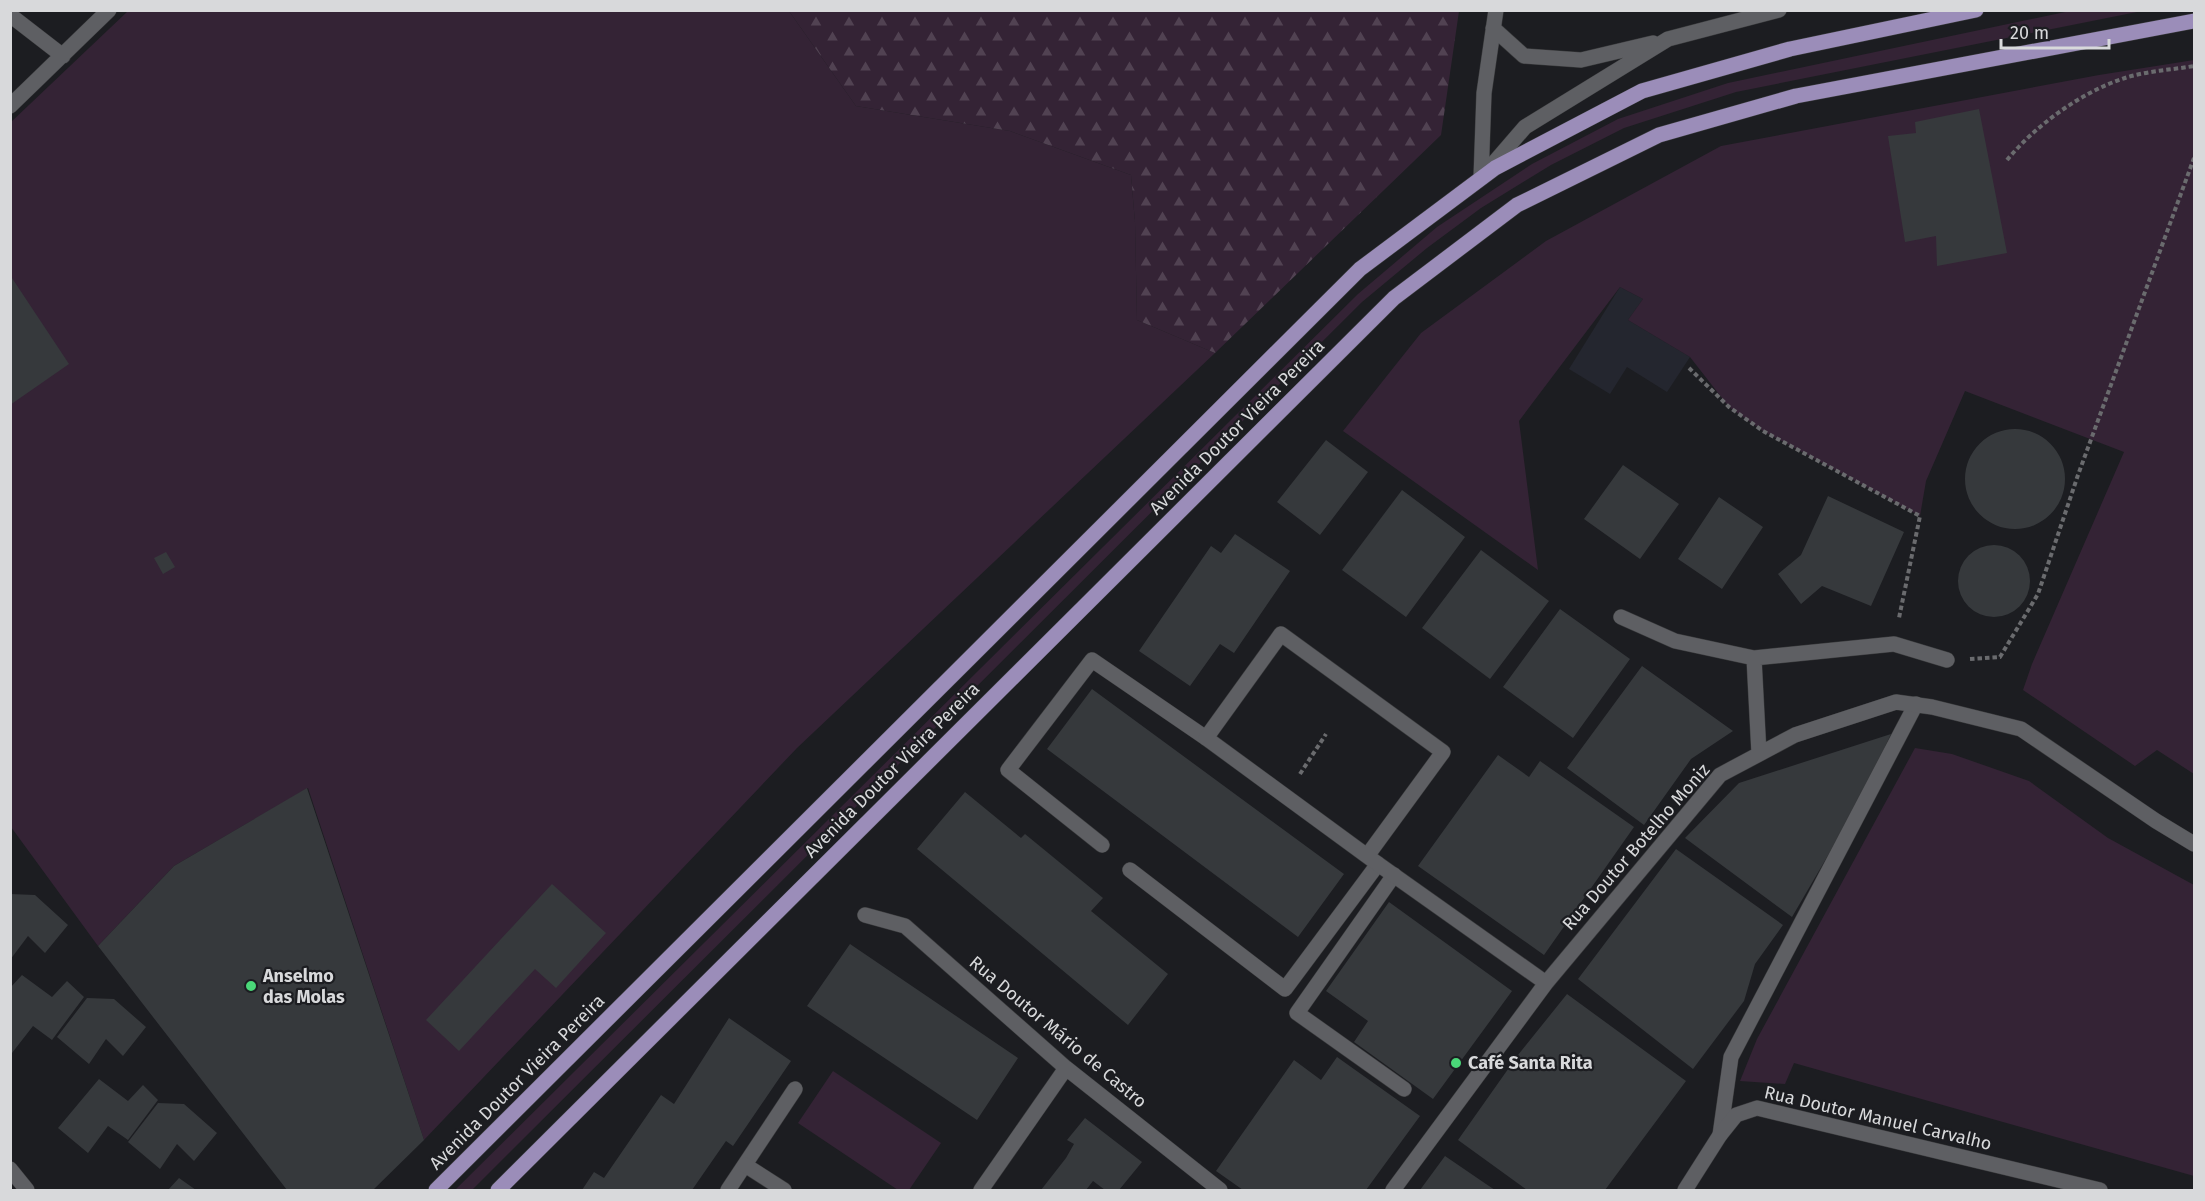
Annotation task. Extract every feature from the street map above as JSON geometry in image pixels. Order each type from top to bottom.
[{"type":"main road","name":"Avenida Doutor Vieira Pereira","points":[[436,1191],[1360,269],[1495,168],[1642,91],[1790,49],[1976,10]]},
{"type":"main road","name":"Avenida Doutor Vieira Pereira","points":[[498,1191],[1394,298],[1517,205],[1659,135],[1796,96],[2194,21]]},
{"type":"street","points":[[10,106],[109,10]]},
{"type":"street","points":[[1481,178],[1484,93],[1496,10]]},
{"type":"street","name":"Avenida Doutor Vieira Pereira","points":[[1481,178],[1525,128],[1668,39],[1779,10]]},
{"type":"street","points":[[10,15],[63,56]]},
{"type":"street","points":[[1492,28],[1524,56],[1581,60],[1668,39]]},
{"type":"street","points":[[1621,617],[1675,641],[1754,658],[1894,644],[1947,660]]},
{"type":"street","points":[[1130,870],[1285,989],[1443,752],[1281,634],[1206,738]]},
{"type":"street","points":[[1754,658],[1759,754]]},
{"type":"street","points":[[1102,845],[1008,770],[1092,660],[1206,738],[1372,860],[1546,983]]},
{"type":"street","name":"Rua Doutor Botelho Moniz","points":[[1393,1191],[1546,983],[1720,775],[1795,735],[1896,702],[1916,704],[2021,729],[2156,821],[2194,844]]},
{"type":"street","points":[[1720,1135],[1731,1057],[1916,704]]},
{"type":"street","points":[[1394,875],[1298,1013],[1404,1089]]},
{"type":"street","name":"Rua Doutor Mário de Castro","points":[[866,915],[905,926],[1066,1068],[1220,1191]]},
{"type":"street","points":[[981,1191],[1066,1068]]},
{"type":"street","points":[[728,1191],[795,1089]]},
{"type":"street","name":"Rua Doutor Manuel Carvalho","points":[[1685,1191],[1720,1135],[1736,1115],[1757,1108],[2100,1191]]},
{"type":"street","points":[[745,1165],[784,1191]]},
{"type":"street","points":[[10,1169],[27,1191]]},
{"type":"path","points":[[2007,160],[2022,141],[2067,105],[2122,79],[2194,66]]},
{"type":"path","points":[[1947,660],[2000,657],[2038,594],[2082,465],[2194,158]]},
{"type":"path","points":[[1689,368],[1729,407],[1763,430],[1920,516],[1894,644]]},
{"type":"path","points":[[1286,797],[1326,734]]},
{"type":"shaded area","points":[[1620,287],[1643,299],[1628,320],[1690,357],[1667,392],[1627,367],[1610,394],[1569,369]]},
{"type":"green space","points":[[128,11],[789,11],[856,106],[1010,131],[1131,175],[1135,222],[1137,320],[1215,353],[797,748],[424,1140],[308,788],[174,866],[98,946],[11,827],[10,123]]},
{"type":"green space","points":[[789,11],[1459,11],[1441,135],[1215,353],[1137,320],[1135,222],[1131,175],[1010,131],[856,106]]},
{"type":"green space","points":[[2070,11],[2142,11],[1736,92],[1624,128],[1551,165],[1481,208],[1427,248],[1362,302],[472,1190],[455,1190],[1358,294],[1437,227],[1532,164],[1618,119],[1728,83]]},
{"type":"green space","points":[[2194,60],[2194,774],[2157,750],[2135,766],[2023,690],[2032,664],[2124,452],[1965,391],[1926,481],[1920,516],[1763,431],[1729,407],[1690,357],[1628,320],[1643,299],[1620,287],[1519,421],[1538,570],[1343,431],[1421,333],[1546,241],[1721,146],[2099,75]]},
{"type":"green space","points":[[1915,748],[1952,754],[2029,781],[2108,838],[2194,885],[2194,1176],[1794,1063],[1785,1084],[1740,1081],[1757,1039]]},
{"type":"green space","points":[[833,1071],[941,1143],[909,1190],[898,1190],[798,1123]]},
{"type":"building","points":[[1979,109],[2007,253],[1937,266],[1936,236],[1905,242],[1888,136],[1916,133],[1915,122]]},
{"type":"building","points":[[10,275],[69,364],[10,405]]},
{"type":"building","points":[[2015,429],[2034,433],[2050,444],[2061,460],[2065,479],[2061,498],[2050,514],[2034,525],[2015,529],[1996,525],[1980,514],[1969,498],[1965,479],[1969,460],[1980,444],[1996,433]]},
{"type":"building","points":[[1326,440],[1368,472],[1320,535],[1277,502]]},
{"type":"building","points":[[1623,465],[1679,504],[1640,559],[1584,519]]},
{"type":"building","points":[[1402,490],[1465,537],[1406,617],[1342,570]]},
{"type":"building","points":[[1828,496],[1904,532],[1871,606],[1822,586],[1801,604],[1778,574],[1801,555]]},
{"type":"building","points":[[1719,497],[1763,527],[1722,589],[1678,559]]},
{"type":"building","points":[[1235,534],[1290,571],[1234,653],[1220,644],[1190,686],[1139,651],[1211,546],[1221,553]]},
{"type":"building","points":[[1994,545],[2014,551],[2024,561],[2030,581],[2024,601],[2014,611],[1994,617],[1974,611],[1964,601],[1958,581],[1964,561],[1974,551]]},
{"type":"building","points":[[1481,550],[1549,601],[1490,679],[1422,628]]},
{"type":"building","points":[[166,552],[175,567],[163,574],[154,558]]},
{"type":"building","points":[[1560,609],[1630,659],[1573,738],[1503,687]]},
{"type":"building","points":[[1642,666],[1733,731],[1691,759],[1644,825],[1567,768]]},
{"type":"building","points":[[1092,689],[1344,874],[1298,937],[1047,749]]},
{"type":"building","points":[[1891,734],[1858,804],[1792,917],[1685,838],[1739,783]]},
{"type":"building","points":[[1498,755],[1529,777],[1540,761],[1634,827],[1544,955],[1418,866]]},
{"type":"building","name":"Anselmo das Molas","points":[[307,788],[424,1140],[373,1190],[287,1190],[98,946],[174,866]]},
{"type":"building","points":[[965,792],[1021,838],[1025,834],[1103,898],[1091,911],[1168,974],[1128,1025],[917,849]]},
{"type":"building","points":[[1676,849],[1783,925],[1755,964],[1744,1001],[1693,1069],[1578,979]]},
{"type":"building","points":[[552,884],[606,933],[556,988],[535,969],[459,1051],[426,1020]]},
{"type":"building","points":[[10,894],[35,895],[68,925],[45,953],[28,936],[10,960]]},
{"type":"building","points":[[1389,902],[1512,991],[1433,1099],[1354,1042],[1368,1021],[1326,991]]},
{"type":"building","points":[[850,944],[1018,1058],[977,1120],[807,1006]]},
{"type":"building","points":[[22,975],[52,997],[67,981],[84,997],[52,1040],[33,1026],[12,1053],[10,988]]},
{"type":"building","points":[[1567,994],[1686,1081],[1605,1190],[1527,1190],[1458,1140],[1518,1055]]},
{"type":"building","points":[[87,998],[114,999],[146,1027],[123,1056],[106,1039],[89,1064],[57,1037]]},
{"type":"building","points":[[729,1018],[791,1061],[733,1146],[726,1141],[692,1190],[582,1190],[594,1172],[604,1178],[661,1095],[674,1104]]},
{"type":"building","points":[[1337,1057],[1420,1116],[1366,1190],[1243,1190],[1216,1171],[1294,1060],[1321,1080]]},
{"type":"building","points":[[99,1079],[128,1101],[143,1085],[158,1100],[128,1140],[108,1126],[88,1153],[58,1128]]},
{"type":"building","points":[[158,1103],[184,1104],[217,1133],[194,1161],[177,1144],[160,1169],[128,1142]]},
{"type":"building","points":[[1085,1118],[1142,1162],[1119,1190],[1105,1190],[1093,1181],[1086,1190],[1041,1190],[1066,1158],[1074,1144],[1067,1140]]},
{"type":"building","points":[[1445,1156],[1486,1184],[1495,1190],[1420,1190]]},
{"type":"building","points":[[179,1178],[196,1190],[168,1190]]},
{"type":"place","name":"Anselmo das Molas","points":[[251,986]]},
{"type":"place","name":"Café Santa Rita","points":[[1456,1063]]}]
